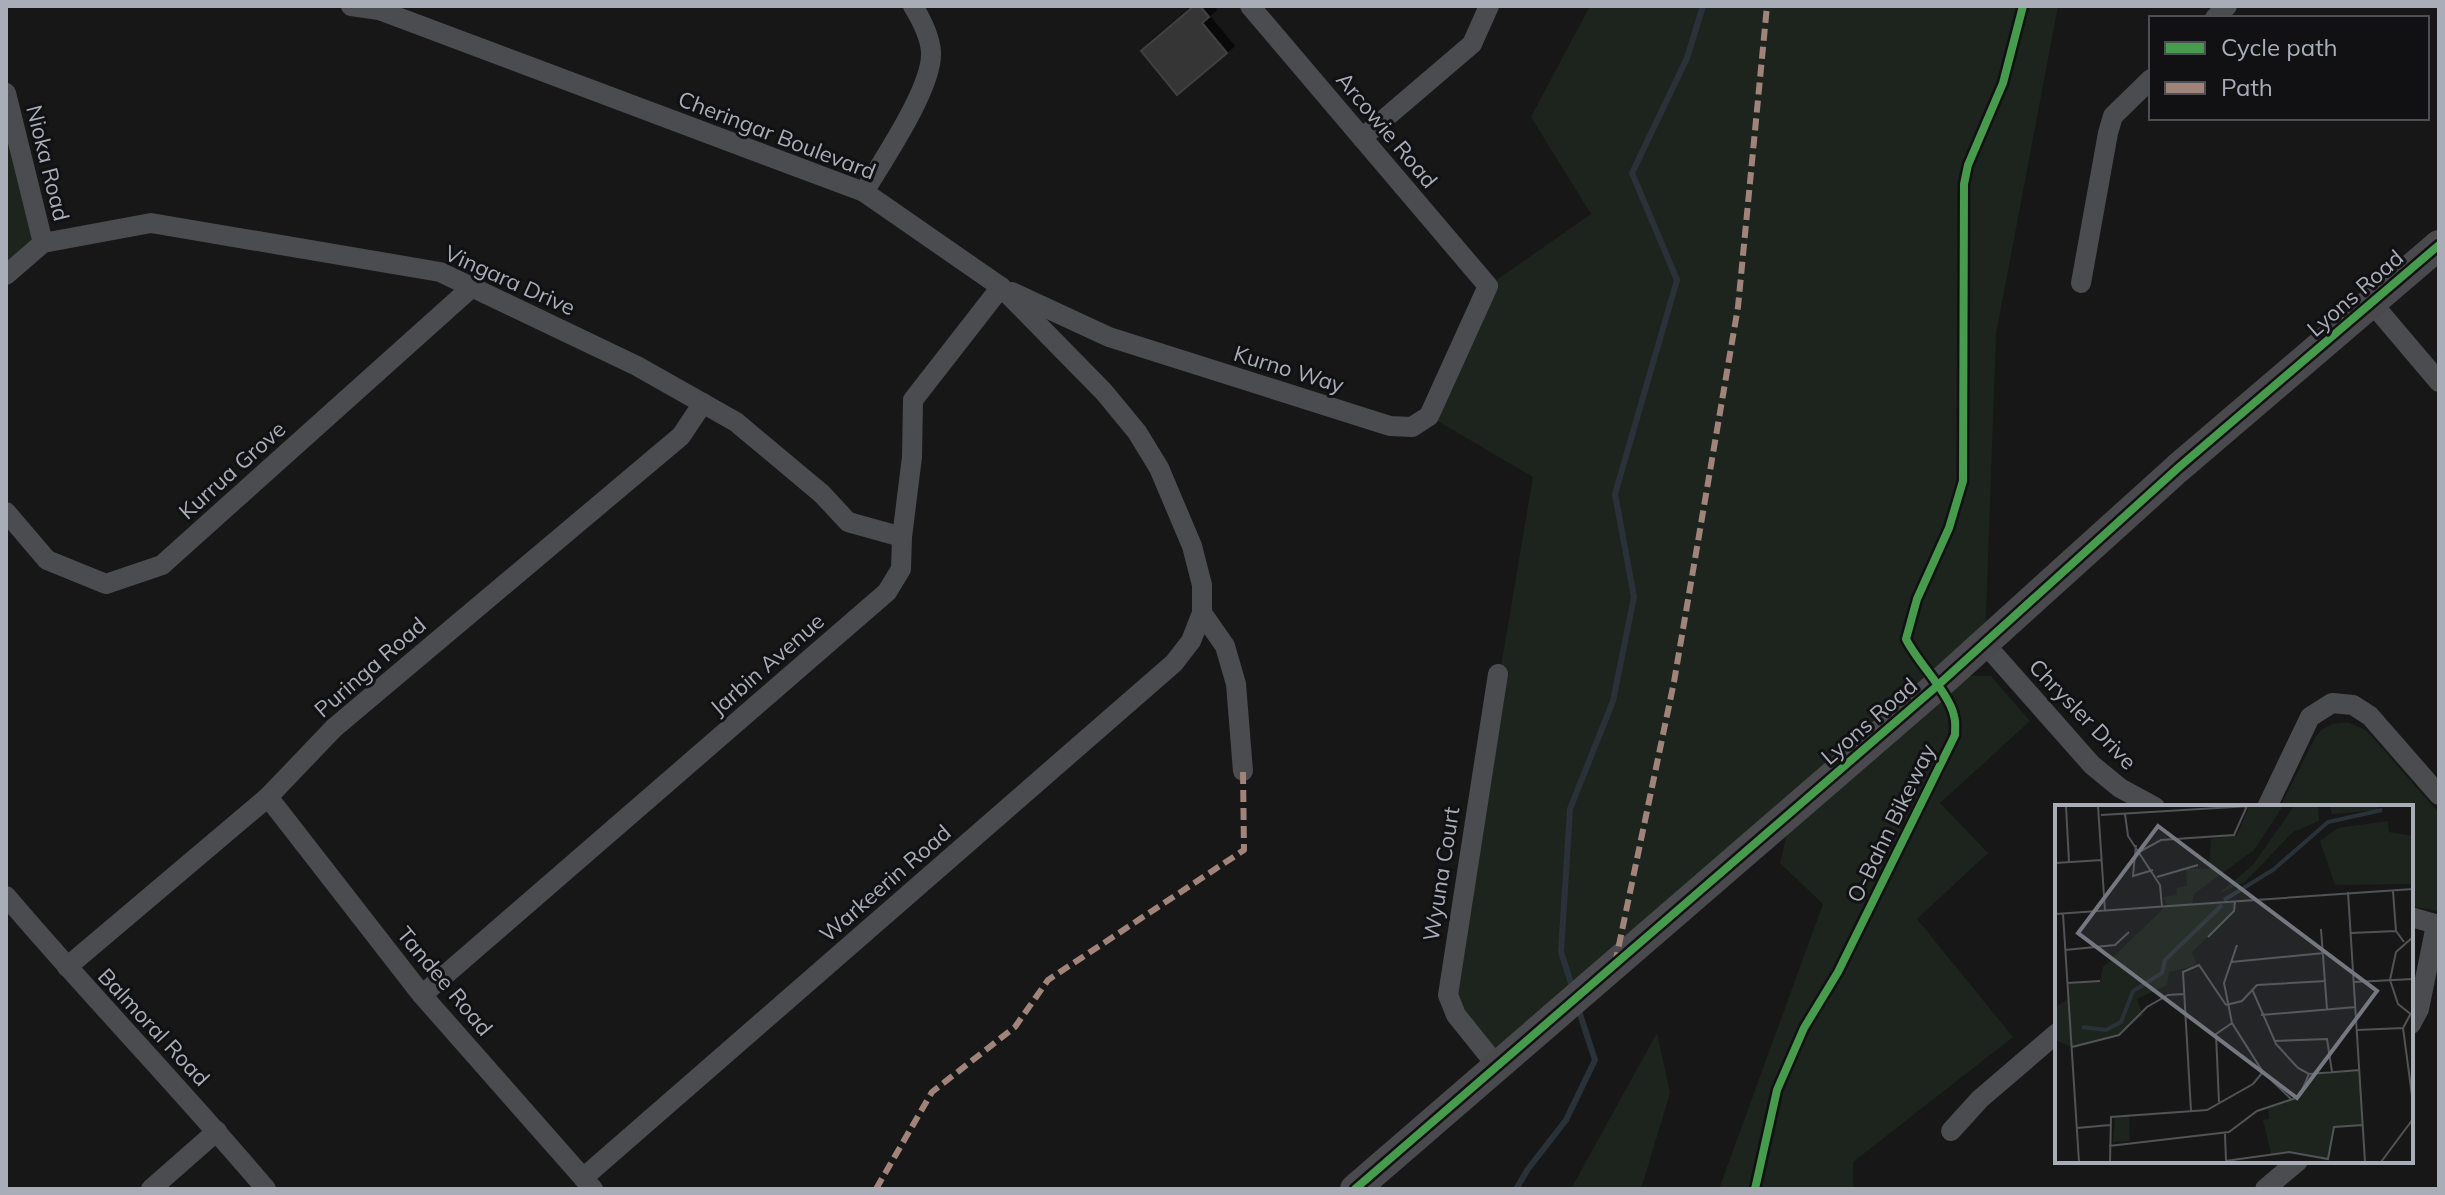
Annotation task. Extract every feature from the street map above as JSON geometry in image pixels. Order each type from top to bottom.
[{"type":"street","name":"Cheringar Boulevard","points":[[351,6],[379,8],[864,192],[1001,287],[1104,392],[1137,432],[1159,468],[1192,546],[1202,585],[1202,613]]},
{"type":"street","points":[[864,192],[922,93],[932,53],[923,23],[913,6]]},
{"type":"street","name":"Arcowie Road","points":[[1250,6],[1488,286]]},
{"type":"street","points":[[1362,138],[1472,44],[1489,6]]},
{"type":"street","points":[[2081,283],[2113,116],[2149,81]]},
{"type":"street","name":"Nioka Road","points":[[6,93],[43,243]]},
{"type":"street","name":"Vingara Drive","points":[[43,243],[151,223],[440,272],[637,366],[703,403],[736,422],[822,494],[848,522],[902,537]]},
{"type":"street","points":[[6,275],[43,243]]},
{"type":"street","name":"Lyons Road","points":[[1355,1189],[1985,644],[2178,468],[2439,245]]},
{"type":"street","name":"Kurno Way","points":[[1001,287],[1109,337],[1390,426],[1412,427],[1429,416],[1488,286]]},
{"type":"street","name":"Kurrua Grove","points":[[6,512],[47,560],[106,584],[162,565],[472,287]]},
{"type":"street","name":"Jarbin Avenue","points":[[422,995],[887,592],[901,569],[912,457],[913,400],[1001,287]]},
{"type":"street","points":[[2372,303],[2439,382]]},
{"type":"street","name":"Puringa Road","points":[[67,967],[268,797],[334,728],[681,436],[703,403]]},
{"type":"street","points":[[1202,613],[1225,646],[1236,684],[1243,771]]},
{"type":"street","name":"Warkeerin Road","points":[[588,1183],[1174,663],[1191,641],[1202,613]]},
{"type":"street","name":"Chrysler Drive","points":[[1985,644],[2092,765],[2120,788],[2151,805]]},
{"type":"street","name":"Wyuna Court","points":[[1497,1066],[1456,1015],[1448,995],[1498,674]]},
{"type":"street","points":[[2268,805],[2310,717],[2332,703],[2353,705],[2370,716],[2439,795]]},
{"type":"street","name":"Tandee Road","points":[[268,797],[422,995],[588,1183]]},
{"type":"street","name":"Balmoral Road","points":[[6,896],[266,1189]]},
{"type":"street","points":[[2413,918],[2438,925],[2419,1009],[2413,1020]]},
{"type":"street","points":[[1951,1131],[1980,1099],[2055,1035]]},
{"type":"street","points":[[151,1189],[217,1131]]},
{"type":"street","points":[[2265,1189],[2296,1163]]},
{"type":"shaded area","points":[[1590,6],[2058,6],[1996,334],[1985,644],[1497,1066],[1465,1026],[1451,963],[1533,477],[1429,416],[1488,286],[1591,214],[1531,117]]},
{"type":"shaded area","points":[[6,93],[43,243],[6,275]]},
{"type":"shaded area","points":[[1960,676],[1991,676],[2030,721],[1940,803],[1988,853],[1917,919],[2013,1037],[1853,1162],[1853,1189],[1719,1189],[1823,904],[1780,863],[1790,822]]},
{"type":"shaded area","points":[[2349,723],[2366,730],[2439,813],[2439,911],[2413,906],[2413,805],[2281,805],[2316,736],[2323,729]]},
{"type":"shaded area","points":[[1657,1033],[1670,1093],[1641,1189],[1571,1189]]},
{"type":"building","points":[[1194,6],[1200,6],[1209,17],[1202,23],[1227,53],[1177,95],[1141,51]]},
{"type":"waterway","points":[[1572,986],[1561,952],[1570,809],[1613,701],[1634,597],[1615,494],[1677,280],[1632,173],[1687,58],[1703,6]]},
{"type":"waterway","points":[[1516,1189],[1566,1120],[1595,1060],[1579,1011]]},
{"type":"marked path","points":[[1615,964],[1674,682],[1738,307],[1767,6]]},
{"type":"marked path","points":[[876,1189],[932,1092],[1015,1027],[1048,980],[1244,850],[1243,771]]},
{"type":"cycle path","name":"O-Bahn Bikeway","points":[[1755,1189],[1777,1090],[1804,1028],[1838,972],[1955,735],[1951,707],[1906,639],[1917,599],[1949,528],[1963,481],[1964,184],[1968,165],[2003,83],[2023,6]]},
{"type":"cycle path","points":[[1355,1189],[1937,686],[2178,468],[2439,245]]}]
